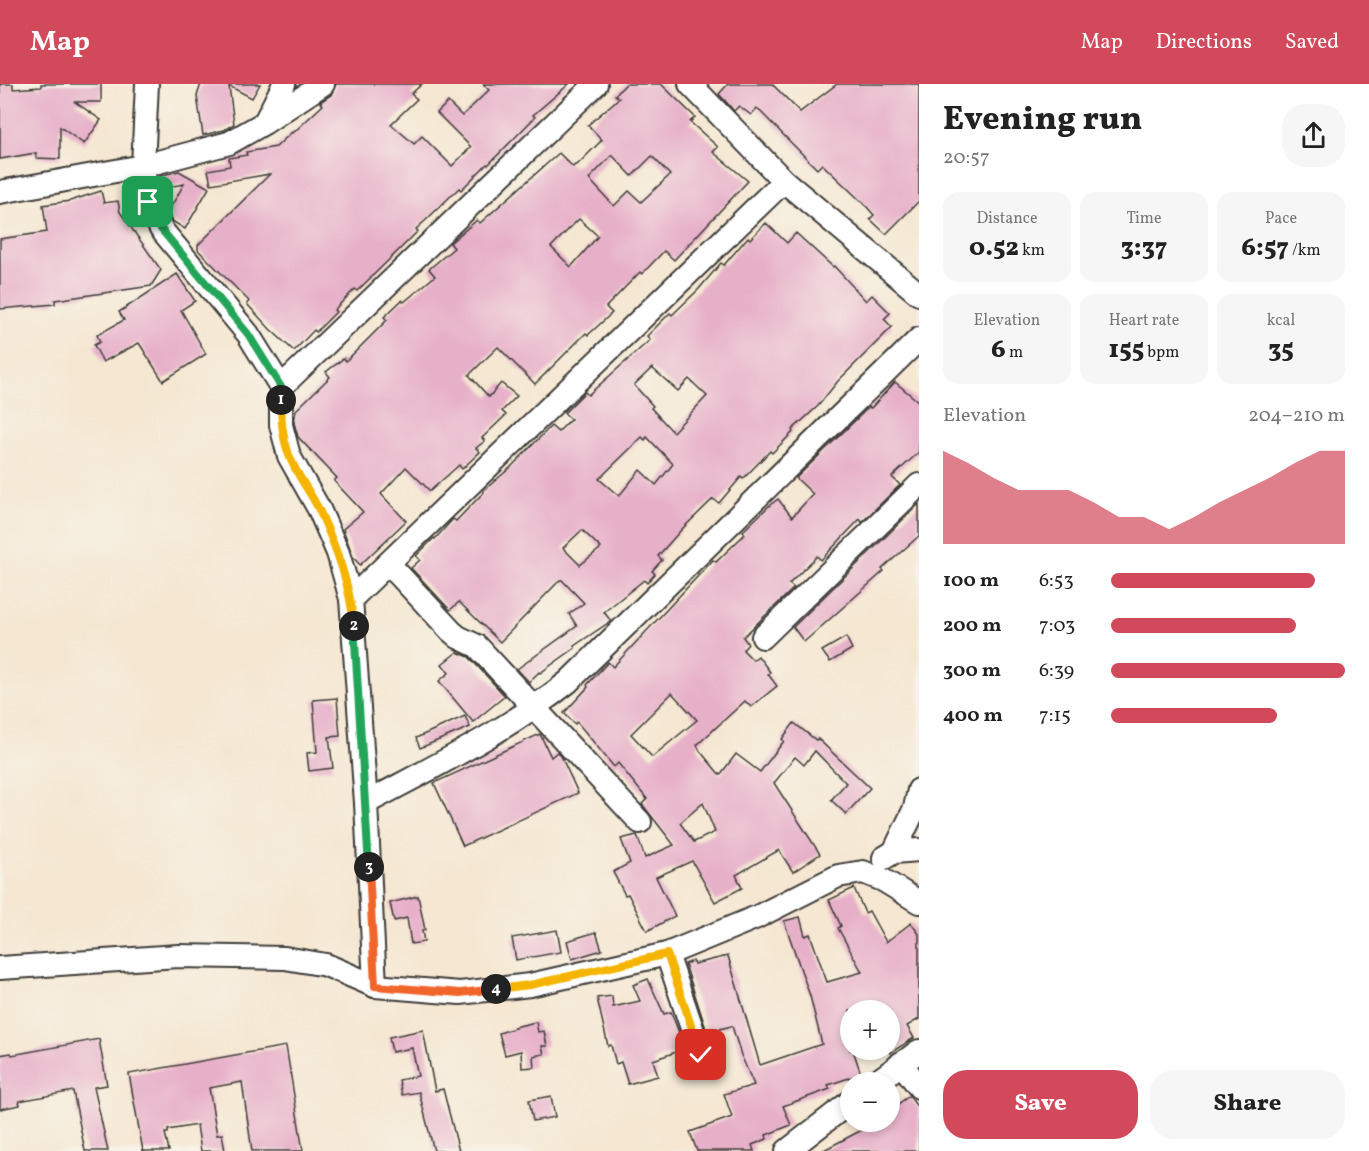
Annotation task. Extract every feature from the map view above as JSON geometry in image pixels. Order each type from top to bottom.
[{"type":"street","points":[[147,84],[143,165],[148,202],[161,229],[248,334],[281,387],[281,425],[289,456],[319,509],[338,553],[351,599],[366,802],[375,986]]},
{"type":"street","points":[[264,123],[284,84]]},
{"type":"street","points":[[0,192],[143,165],[229,143],[323,84]]},
{"type":"street","points":[[281,387],[596,84]]},
{"type":"street","points":[[690,84],[784,181],[919,294]]},
{"type":"street","points":[[351,599],[784,181]]},
{"type":"street","points":[[366,802],[479,744],[534,709],[568,682],[919,339]]},
{"type":"street","points":[[763,637],[919,485]]},
{"type":"street","points":[[389,564],[451,631],[477,646],[640,822]]},
{"type":"street","points":[[894,852],[915,808],[919,790]]},
{"type":"street","points":[[0,968],[178,956],[285,958],[326,965],[375,986],[460,993],[530,985],[667,954],[757,917],[838,876],[863,872],[894,852],[919,850]]},
{"type":"street","points":[[863,872],[883,880],[919,902]]},
{"type":"street","points":[[667,954],[701,1055]]},
{"type":"street","points":[[890,1072],[910,1057],[919,1087]]},
{"type":"street","points":[[787,1151],[840,1110]]},
{"type":"building","points":[[0,84],[13,84],[13,89],[41,87],[41,84],[101,84],[101,102],[75,102],[101,120],[84,144],[60,127],[60,159],[36,158],[36,153],[0,159]]},
{"type":"building","points":[[201,84],[260,84],[252,98],[229,86],[234,124],[224,130],[203,135],[197,96]]},
{"type":"building","points":[[336,84],[422,84],[411,94],[417,99],[391,124],[414,144],[422,136],[452,166],[471,147],[437,113],[448,102],[462,116],[489,90],[483,84],[569,84],[533,115],[535,117],[488,165],[461,190],[459,188],[416,229],[418,231],[357,291],[355,289],[334,310],[336,312],[294,351],[270,329],[247,304],[249,301],[198,250],[198,245],[270,174],[211,184],[208,170],[230,166],[229,158],[247,155],[246,152],[276,147],[323,105],[320,102],[331,95]]},
{"type":"building","points":[[626,84],[661,84],[695,117],[690,122],[718,147],[713,152],[748,181],[674,260],[664,251],[642,274],[640,272],[606,307],[612,313],[588,335],[586,333],[535,384],[498,347],[469,375],[489,397],[501,383],[517,396],[502,411],[506,415],[482,438],[485,441],[476,448],[480,452],[462,469],[459,465],[430,491],[406,467],[381,494],[406,521],[360,565],[353,557],[343,529],[363,512],[334,481],[337,478],[298,437],[294,423],[296,410],[330,377],[326,372],[344,358],[346,361],[387,320],[384,317],[402,300],[404,302],[435,276],[429,269],[454,248],[450,243],[477,220],[480,223],[559,153],[573,167],[577,165],[602,140],[588,125],[619,98],[615,95]],"holes":[[[612,155],[632,176],[652,156],[670,175],[641,202],[629,191],[614,206],[589,179]],[[579,219],[598,236],[571,267],[551,247]]]},
{"type":"building","points":[[728,84],[772,84],[800,112],[837,84],[919,84],[919,201],[886,234],[870,219],[874,215],[866,206],[822,164],[817,169],[757,108],[751,115],[739,106],[734,111],[719,94]]},
{"type":"building","points":[[179,171],[209,188],[185,229],[172,221],[168,212],[184,184],[162,188],[159,176]]},
{"type":"building","points":[[101,191],[104,203],[118,201],[120,212],[161,270],[151,286],[55,300],[55,304],[0,309],[0,239],[47,232],[43,205],[70,201]]},
{"type":"building","points":[[766,223],[787,243],[796,233],[834,266],[866,301],[872,295],[890,313],[884,319],[892,327],[838,381],[818,406],[772,453],[770,451],[743,479],[741,477],[719,503],[713,499],[681,530],[658,556],[662,560],[652,571],[655,574],[647,583],[644,580],[604,612],[611,621],[539,672],[529,682],[517,669],[577,626],[569,614],[584,603],[560,580],[500,642],[459,602],[450,610],[411,568],[420,560],[416,556],[453,519],[456,521],[483,491],[510,468],[551,426],[558,432],[571,419],[564,413],[585,392],[588,395],[650,340],[647,336],[698,290],[721,263],[724,265],[748,237],[750,239]],"holes":[[[652,368],[678,391],[689,379],[707,396],[673,432],[634,385]],[[642,437],[645,440],[647,437],[673,464],[656,485],[640,470],[619,496],[599,479]],[[582,530],[601,548],[580,565],[563,548]]]},
{"type":"building","points":[[177,274],[195,301],[181,310],[206,354],[163,381],[139,343],[103,362],[94,345],[100,342],[97,335],[124,320],[119,312]]},
{"type":"building","points":[[895,382],[919,402],[919,452],[892,477],[900,485],[862,522],[860,519],[821,560],[817,556],[789,584],[794,588],[743,637],[748,644],[743,650],[753,660],[758,656],[777,686],[751,707],[745,701],[697,745],[720,775],[736,754],[760,772],[784,741],[782,739],[794,723],[816,740],[818,739],[870,788],[846,814],[831,800],[846,783],[815,751],[804,765],[795,757],[774,783],[820,854],[793,872],[779,850],[736,875],[742,888],[715,902],[692,861],[656,877],[675,916],[647,931],[628,894],[625,895],[613,872],[630,863],[621,839],[637,835],[645,858],[674,845],[642,804],[647,799],[618,763],[614,767],[577,722],[575,724],[564,713],[608,662],[613,667],[713,560],[716,562],[770,505],[778,499],[792,517],[813,494],[796,478],[869,407],[871,408]],"holes":[[[672,693],[697,720],[652,757],[631,734]],[[703,803],[715,832],[694,842],[680,823]]]},
{"type":"building","points":[[919,504],[919,536],[882,569],[884,571],[804,642],[793,627]]},
{"type":"building","points":[[846,637],[852,649],[830,662],[822,651]]},
{"type":"building","points":[[457,652],[469,657],[505,696],[473,722],[439,681],[449,673],[442,664]]},
{"type":"building","points":[[337,698],[340,736],[329,737],[333,768],[309,771],[307,753],[317,752],[313,700]]},
{"type":"building","points":[[465,716],[470,727],[420,748],[416,738]]},
{"type":"building","points":[[540,734],[551,757],[557,752],[561,756],[578,793],[463,846],[434,783]]},
{"type":"building","points":[[854,888],[865,913],[869,911],[886,942],[911,923],[919,934],[919,1019],[907,1026],[914,1038],[900,1047],[900,1000],[840,1000],[840,1060],[856,1060],[860,1072],[840,1072],[840,1081],[828,1085],[830,1089],[783,1106],[791,1125],[766,1135],[767,1139],[752,1145],[754,1151],[697,1151],[690,1132],[732,1117],[724,1094],[754,1085],[732,1026],[707,1032],[685,964],[728,956],[760,1065],[822,1044],[810,996],[784,921],[800,917],[805,936],[810,934],[827,982],[862,972],[838,928],[841,926],[829,900]]},
{"type":"building","points":[[418,896],[425,930],[422,931],[424,942],[411,944],[407,918],[394,921],[390,903]]},
{"type":"building","points":[[557,930],[561,952],[516,960],[512,938]]},
{"type":"building","points":[[596,932],[602,950],[572,959],[567,941]]},
{"type":"building","points":[[648,979],[664,1014],[671,1012],[681,1038],[679,1039],[682,1050],[653,1060],[658,1076],[628,1084],[621,1062],[616,1064],[611,1045],[608,1046],[597,998],[612,996],[613,1007],[640,1001],[633,985]]},
{"type":"building","points":[[536,1022],[538,1032],[544,1031],[547,1046],[542,1046],[544,1054],[533,1056],[534,1067],[522,1068],[521,1051],[505,1055],[499,1033]]},
{"type":"building","points":[[423,1030],[435,1091],[443,1089],[459,1151],[434,1151],[419,1092],[402,1095],[399,1080],[418,1076],[412,1048],[392,1052],[389,1037]]},
{"type":"building","points":[[99,1039],[107,1085],[94,1087],[108,1151],[85,1151],[73,1091],[19,1101],[20,1105],[0,1109],[0,1055],[11,1053],[12,1055]]},
{"type":"building","points":[[286,1046],[303,1151],[252,1151],[242,1082],[209,1088],[217,1135],[222,1134],[225,1151],[201,1151],[197,1125],[168,1130],[168,1133],[165,1133],[169,1151],[143,1151],[129,1074]]},
{"type":"building","points":[[551,1096],[555,1117],[533,1121],[529,1100]]},
{"type":"building","points":[[909,1096],[919,1109],[919,1151],[822,1151],[858,1132],[900,1132],[900,1103]]},
{"type":"route","points":[[148,202],[161,229],[248,334],[281,387],[281,425],[289,456],[319,509],[338,553],[351,599],[355,639],[375,986],[460,993],[530,985],[667,954],[701,1055]]}]
